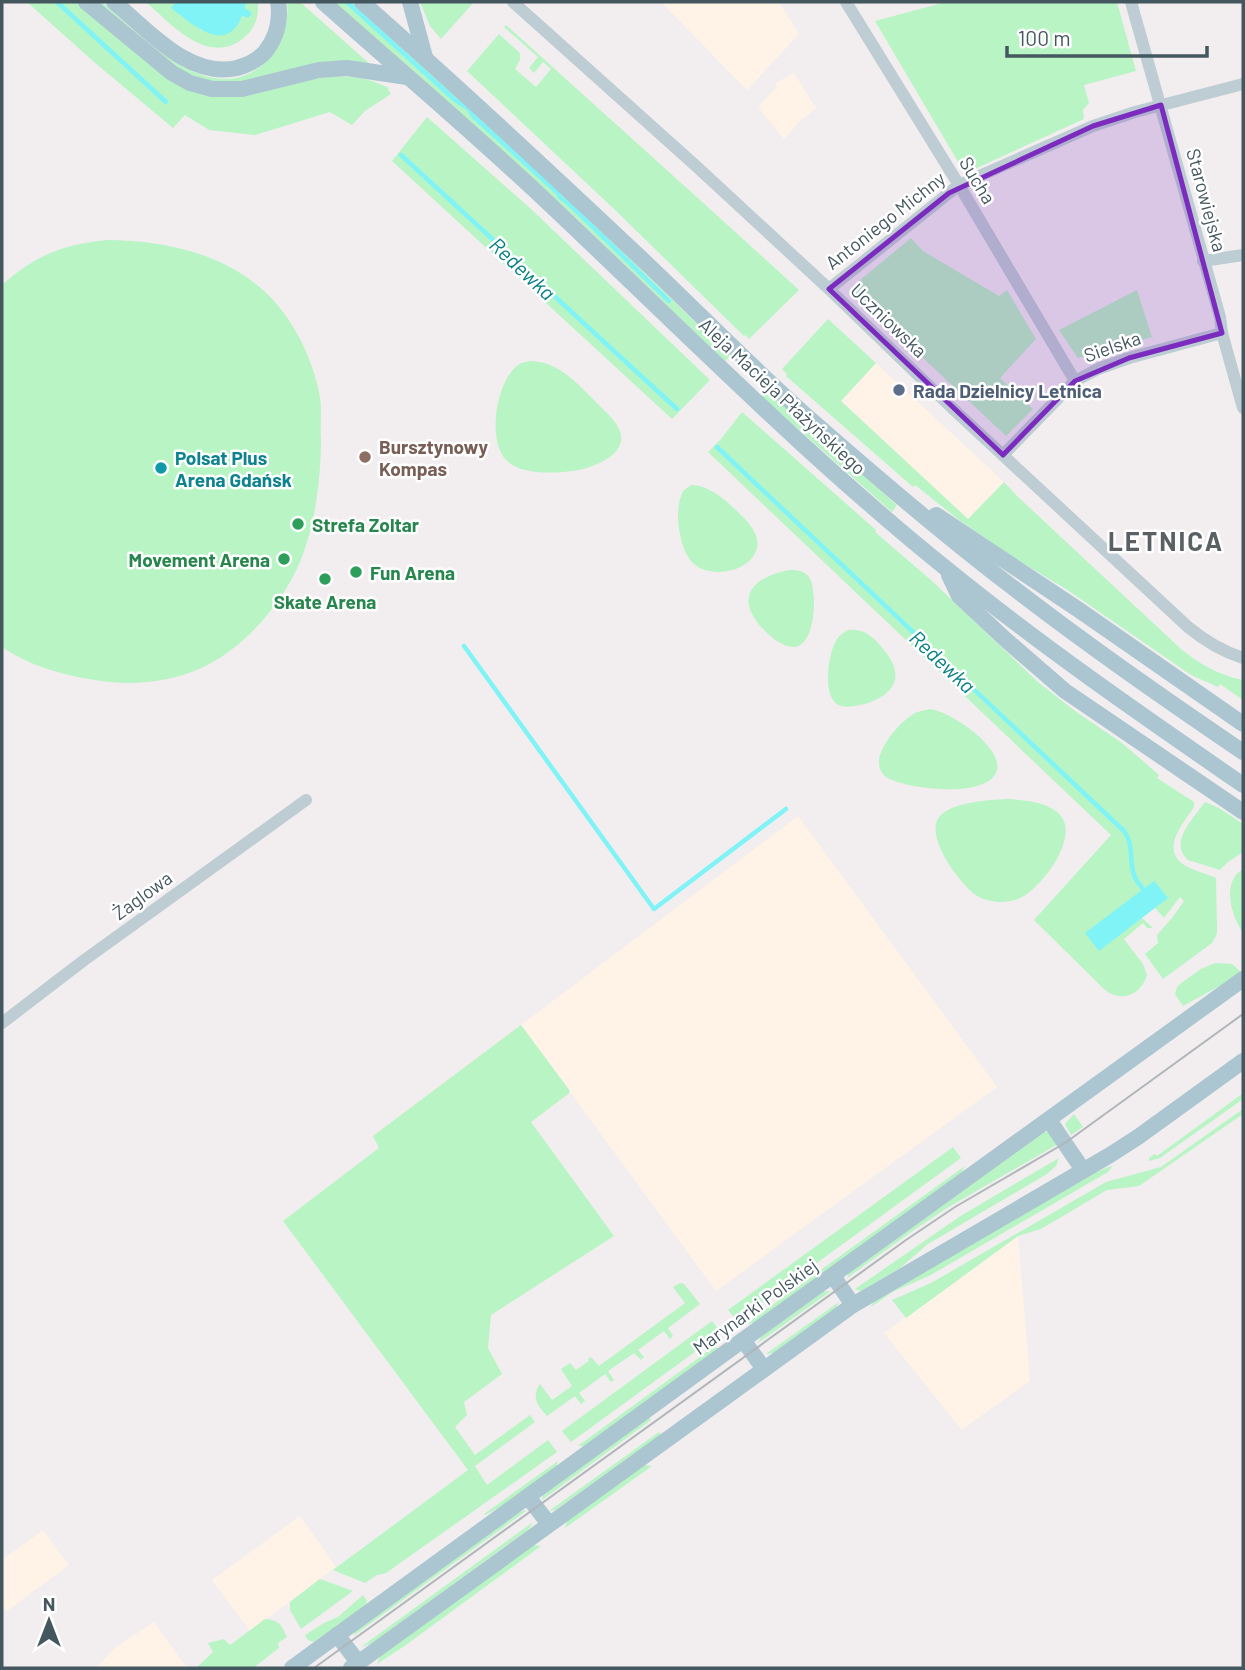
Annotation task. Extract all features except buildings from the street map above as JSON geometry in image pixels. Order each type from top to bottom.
[{"type":"main road","points":[[86,2],[172,73],[190,83],[212,89],[242,89],[318,70],[347,68],[407,77]]},
{"type":"main road","points":[[114,2],[184,59],[206,69],[227,70],[246,66],[262,55],[274,40],[281,16],[278,2]]},
{"type":"main road","name":"Aleja Macieja Płażyńskiego","points":[[323,2],[552,207],[753,400],[845,483],[947,569],[1069,663],[1243,785]]},
{"type":"main road","name":"Aleja Macieja Płażyńskiego","points":[[362,2],[455,84],[770,382],[881,480],[1048,614],[1243,752]]},
{"type":"main road","points":[[410,2],[425,57]]},
{"type":"main road","points":[[881,480],[1079,610],[1243,724]]},
{"type":"main road","points":[[947,569],[959,596],[1056,683],[1243,812]]},
{"type":"main road","name":"Marynarki Polskiej","points":[[292,1668],[1243,979]]},
{"type":"main road","points":[[337,1635],[355,1665],[853,1304],[1138,1137],[1243,1062]]},
{"type":"main road","points":[[1049,1120],[1083,1170]]},
{"type":"main road","points":[[833,1276],[853,1304]]},
{"type":"main road","points":[[743,1340],[764,1369]]},
{"type":"main road","points":[[528,1497],[549,1524]]},
{"type":"street","name":"Uczniowska","points":[[513,2],[829,289],[1188,627],[1226,653],[1243,657]]},
{"type":"street","name":"Sucha","points":[[845,2],[959,185],[1075,380]]},
{"type":"street","name":"Starowiejska","points":[[1131,2],[1243,408]]},
{"type":"street","name":"Antoniego Michny","points":[[829,289],[959,185],[1093,126],[1243,84]]},
{"type":"street","points":[[1203,261],[1243,255]]},
{"type":"street","name":"Sielska","points":[[1003,455],[1075,380],[1129,358],[1222,333]]},
{"type":"street","name":"Żaglowa","points":[[2,1023],[306,800]]},
{"type":"highlighted area","points":[[1161,105],[1222,333],[1129,358],[1075,381],[1003,455],[829,289],[949,193],[1093,126]]},
{"type":"shaded area","points":[[661,2],[779,2],[799,34],[747,90]]},
{"type":"shaded area","points":[[794,73],[816,108],[784,139],[758,107],[777,87],[776,83]]},
{"type":"shaded area","points":[[876,363],[1004,482],[969,520],[841,401]]},
{"type":"shaded area","points":[[798,816],[997,1087],[716,1291],[521,1025]]},
{"type":"shaded area","points":[[1018,1236],[1030,1381],[961,1429],[884,1333]]},
{"type":"shaded area","points":[[300,1516],[336,1567],[250,1631],[212,1580]]},
{"type":"shaded area","points":[[43,1530],[69,1565],[7,1611],[2,1606],[2,1560]]},
{"type":"shaded area","points":[[154,1622],[187,1668],[96,1668],[116,1647]]},
{"type":"green space","points":[[27,2],[77,2],[171,81],[200,93],[227,96],[254,93],[334,77],[361,78],[389,88],[391,94],[365,111],[352,125],[330,112],[255,135],[209,130],[185,115],[173,128]]},
{"type":"green space","points":[[96,2],[102,2],[157,50],[201,75],[224,79],[246,75],[267,61],[284,34],[287,2],[300,2],[371,65],[243,81],[205,80],[181,70]]},
{"type":"green space","points":[[146,2],[176,2],[172,8],[202,31],[239,22],[242,16],[247,18],[246,2],[258,2],[258,8],[255,24],[246,36],[228,46],[215,48],[177,30]]},
{"type":"green space","points":[[334,2],[352,2],[582,212],[730,356],[725,361],[576,218]]},
{"type":"green space","points":[[420,2],[474,2],[441,39],[430,26]]},
{"type":"green space","points":[[946,2],[1117,2],[1136,71],[1084,85],[1089,103],[1083,110],[1084,119],[964,172],[875,21]]},
{"type":"green space","points":[[506,25],[799,290],[749,339],[467,71],[499,34],[520,53],[515,69],[536,87],[551,69],[543,62],[534,73],[529,68],[538,57],[504,27]]},
{"type":"green space","points":[[427,117],[531,209],[710,380],[672,419],[392,161]]},
{"type":"green space","points":[[911,238],[923,251],[999,296],[1007,290],[1036,339],[1000,378],[1033,409],[1006,436],[855,294],[853,286]]},
{"type":"green space","name":"Polsat Plus Arena Gdańsk","points":[[107,240],[149,243],[191,251],[230,267],[248,278],[274,301],[293,326],[307,354],[321,402],[320,470],[313,519],[305,550],[282,595],[245,639],[215,661],[187,674],[148,682],[108,682],[70,675],[47,669],[2,647],[2,285],[26,266],[50,253]]},
{"type":"green space","points":[[1137,290],[1152,337],[1078,358],[1059,330]]},
{"type":"green space","points":[[828,319],[876,363],[841,401],[968,519],[1004,482],[1181,649],[1211,669],[1243,680],[1243,700],[1220,684],[1218,687],[1191,675],[959,520],[915,485],[913,487],[786,376],[782,369]]},
{"type":"green space","points":[[531,361],[558,369],[580,386],[613,419],[621,435],[621,443],[612,455],[583,469],[554,473],[522,469],[506,460],[497,439],[496,412],[499,398],[510,374],[520,364]]},
{"type":"green space","points":[[766,390],[897,505],[892,512],[761,396]]},
{"type":"green space","points":[[742,412],[932,581],[1039,683],[1122,743],[1159,775],[1157,778],[1194,802],[1194,807],[1175,839],[1175,855],[1180,862],[1216,878],[1217,934],[1212,943],[1163,979],[1145,954],[1158,943],[1157,935],[1184,901],[1180,897],[1164,918],[1155,908],[1167,898],[1099,950],[1142,918],[1153,928],[1147,928],[1143,923],[1124,939],[1143,964],[1147,975],[1136,992],[1118,996],[1105,990],[1034,920],[1111,835],[708,452]]},
{"type":"green space","points":[[691,485],[718,495],[750,526],[758,543],[747,563],[729,571],[719,572],[700,568],[690,560],[682,542],[678,518],[683,491]]},
{"type":"green space","points":[[790,570],[803,572],[809,577],[814,594],[813,618],[806,639],[800,645],[792,647],[774,639],[765,631],[750,609],[749,599],[751,591],[765,578]]},
{"type":"green space","points":[[848,630],[864,632],[876,641],[890,659],[895,675],[886,694],[868,703],[847,707],[835,702],[828,676],[833,647],[838,637]]},
{"type":"green space","points":[[930,709],[962,723],[984,741],[997,761],[997,770],[991,779],[980,785],[949,789],[902,783],[883,774],[879,765],[880,756],[891,735],[907,718]]},
{"type":"green space","points":[[1006,799],[1033,802],[1052,808],[1064,821],[1066,832],[1058,857],[1041,881],[1021,898],[998,902],[976,895],[951,868],[939,845],[936,824],[940,816],[953,808]]},
{"type":"green space","points":[[1205,802],[1243,824],[1243,852],[1220,870],[1188,860],[1181,846],[1185,830]]},
{"type":"green space","points":[[1243,869],[1243,933],[1232,908],[1230,890],[1236,875]]},
{"type":"green space","points":[[1215,963],[1232,964],[1241,972],[1183,1006],[1175,994],[1177,987],[1201,969]]},
{"type":"green space","points":[[521,1025],[570,1091],[531,1122],[614,1236],[491,1315],[488,1348],[502,1374],[464,1402],[467,1415],[455,1427],[475,1455],[530,1415],[535,1422],[475,1466],[487,1485],[548,1440],[557,1452],[386,1573],[365,1583],[333,1570],[468,1470],[283,1221],[379,1148],[373,1136]]},
{"type":"green space","points":[[1242,1092],[1243,1099],[1160,1158],[1149,1161],[1149,1158],[1155,1154],[1157,1156]]},
{"type":"green space","points":[[1243,1109],[1243,1114],[1139,1186],[1107,1190],[1041,1229],[1018,1236],[906,1318],[892,1300],[931,1283],[1106,1182],[1161,1167]]},
{"type":"green space","points":[[1074,1114],[1083,1127],[1071,1135],[1065,1124]]},
{"type":"green space","points":[[1044,1132],[1048,1132],[1058,1144],[947,1208],[847,1278],[849,1273]]},
{"type":"green space","points":[[953,1147],[961,1158],[737,1321],[728,1310]]},
{"type":"green space","points":[[1059,1158],[1056,1166],[1047,1174],[928,1244],[900,1268],[861,1291],[855,1289],[962,1215]]},
{"type":"green space","points":[[965,1166],[960,1175],[754,1323],[746,1324]]},
{"type":"green space","points":[[1111,1166],[1108,1172],[929,1276],[894,1291],[871,1307],[873,1302],[1092,1174]]},
{"type":"green space","points":[[684,1284],[700,1304],[668,1328],[673,1336],[670,1339],[664,1331],[638,1350],[644,1357],[641,1360],[634,1353],[608,1371],[614,1380],[611,1382],[605,1374],[579,1393],[585,1401],[581,1404],[575,1396],[547,1416],[538,1405],[536,1397],[540,1384],[552,1400],[572,1386],[561,1369],[570,1363],[576,1370],[591,1357],[599,1366],[685,1303],[673,1287]]},
{"type":"green space","points":[[831,1291],[758,1343],[761,1337],[823,1292]]},
{"type":"green space","points":[[839,1302],[836,1308],[774,1353],[766,1354]]},
{"type":"green space","points":[[712,1321],[721,1333],[571,1442],[562,1431]]},
{"type":"green space","points":[[715,1346],[718,1349],[585,1446],[578,1446]]},
{"type":"green space","points":[[649,1417],[651,1420],[542,1500],[543,1495]]},
{"type":"green space","points":[[659,1432],[661,1435],[555,1510],[549,1511]]},
{"type":"green space","points":[[558,1461],[556,1467],[504,1505],[484,1514]]},
{"type":"green space","points":[[644,1465],[652,1466],[565,1528],[567,1521]]},
{"type":"green space","points":[[526,1511],[353,1636],[355,1631]]},
{"type":"green space","points":[[533,1522],[529,1529],[371,1644],[361,1647]]},
{"type":"green space","points":[[533,1545],[541,1546],[377,1664],[380,1656]]},
{"type":"green space","points":[[320,1579],[353,1591],[301,1629],[290,1610],[290,1602]]},
{"type":"green space","points":[[363,1595],[367,1601],[366,1606],[314,1642],[308,1640],[305,1635],[338,1617]]},
{"type":"green space","points":[[265,1619],[279,1624],[287,1637],[278,1643],[279,1648],[253,1668],[196,1668],[213,1652],[208,1643],[224,1639],[230,1645]]},
{"type":"water","points":[[176,2],[246,2],[245,8],[252,13],[248,18],[242,16],[235,28],[227,34],[218,35],[198,28],[171,8]]},
{"type":"water","points":[[1154,881],[1168,898],[1099,951],[1085,933]]},
{"type":"waterway","points":[[57,2],[166,102]]},
{"type":"waterway","points":[[347,2],[455,100],[468,108],[474,117],[558,193],[669,301]]},
{"type":"waterway","name":"Redewka","points":[[401,155],[677,409]]},
{"type":"waterway","name":"Redewka","points":[[717,447],[1124,831],[1129,841],[1134,875],[1143,889]]},
{"type":"waterway","points":[[464,646],[654,909],[786,809]]},
{"type":"tram line","points":[[314,1668],[906,1240],[955,1207],[1065,1143],[1243,1014]]},
{"type":"place","name":"Rada Dzielnicy Letnica","points":[[899,390]]},
{"type":"place","name":"Bursztynowy Kompas","points":[[365,457]]},
{"type":"place","name":"Polsat Plus Arena Gdańsk","points":[[161,468]]},
{"type":"place","name":"Strefa Zoltar","points":[[298,524]]},
{"type":"place","name":"Movement Arena","points":[[284,559]]},
{"type":"place","name":"Fun Arena","points":[[356,572]]},
{"type":"place","name":"Skate Arena","points":[[325,579]]},
{"type":"district","name":"LETNICA","points":[[1166,540]]}]
